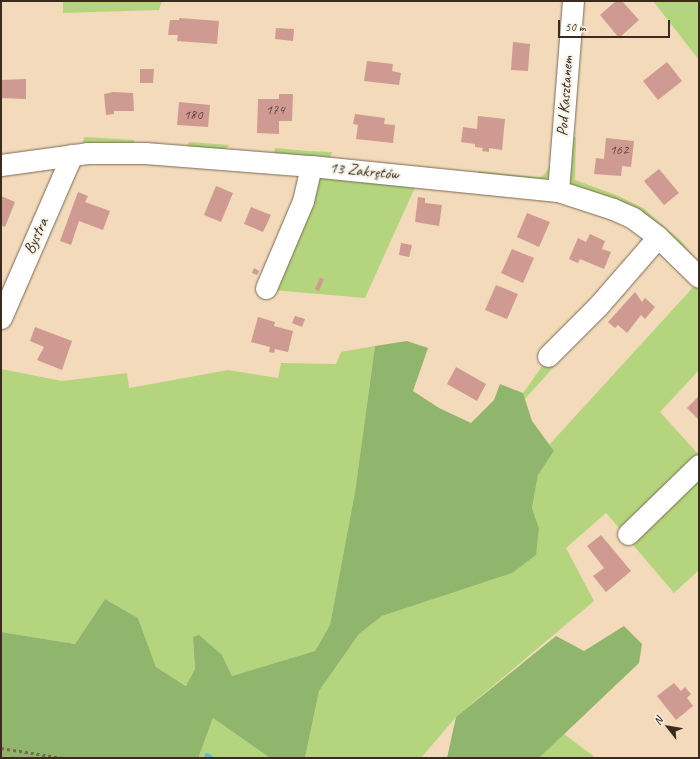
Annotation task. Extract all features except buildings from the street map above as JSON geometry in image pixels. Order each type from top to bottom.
[{"type":"street","name":"Pod Kasztanem","points":[[558,191],[561,176],[573,1]]},
{"type":"street","name":"13 Zakrętów","points":[[1,166],[72,155],[105,152],[146,153],[311,166],[558,191],[624,214],[658,237],[699,278]]},
{"type":"street","name":"Bystra","points":[[1,318],[72,155]]},
{"type":"street","points":[[266,288],[303,201],[311,166]]},
{"type":"street","points":[[548,356],[598,306],[658,237]]},
{"type":"street","points":[[628,534],[699,465]]},
{"type":"path","points":[[1,748],[63,758]]},
{"type":"green space","points":[[63,1],[162,1],[159,10],[63,13]]},
{"type":"green space","points":[[653,1],[699,1],[699,60]]},
{"type":"green space","points":[[84,137],[134,140],[134,148],[83,145]]},
{"type":"green space","points":[[576,137],[575,180],[616,195],[643,208],[681,241],[699,263],[573,187],[569,180],[567,139]]},
{"type":"green space","points":[[189,142],[229,145],[224,152],[186,147]]},
{"type":"green space","points":[[275,148],[332,152],[330,159],[274,154]]},
{"type":"green space","points":[[551,157],[553,172],[543,182],[480,176],[478,171],[537,177],[543,176],[549,168]]},
{"type":"green space","points":[[321,174],[417,183],[365,298],[272,290]]},
{"type":"green space","points":[[657,252],[524,400],[523,393],[543,365]]},
{"type":"green space","points":[[697,283],[699,286],[699,370],[660,412],[699,455],[620,529],[606,513],[566,548],[594,601],[456,717],[421,758],[305,758],[319,691],[359,634],[382,616],[512,573],[539,528],[532,508],[538,475],[554,451],[549,445]]},
{"type":"green space","points":[[407,341],[428,348],[413,391],[439,408],[471,423],[494,400],[500,384],[523,393],[532,421],[554,451],[538,475],[532,508],[539,528],[536,555],[512,573],[382,616],[359,634],[319,691],[305,758],[270,758],[213,718],[199,756],[200,758],[1,758],[1,632],[75,644],[105,599],[138,618],[156,667],[186,686],[195,669],[193,637],[199,635],[222,655],[232,676],[315,651],[330,625],[355,492],[375,346]]},
{"type":"green space","points":[[375,346],[355,492],[330,625],[315,651],[232,676],[222,655],[193,638],[195,669],[187,686],[156,667],[138,618],[105,599],[75,644],[1,632],[1,369],[62,381],[127,373],[129,388],[228,370],[278,378],[281,363],[336,364],[341,352]]},
{"type":"green space","points":[[699,469],[699,570],[674,593],[628,539]]},
{"type":"green space","points":[[624,626],[642,644],[639,663],[539,758],[447,758],[456,717],[556,636],[584,651]]},
{"type":"green space","points":[[213,718],[270,758],[200,758],[199,756]]},
{"type":"green space","points":[[564,734],[596,758],[539,758]]},
{"type":"waterway","points":[[207,755],[211,758]]}]
